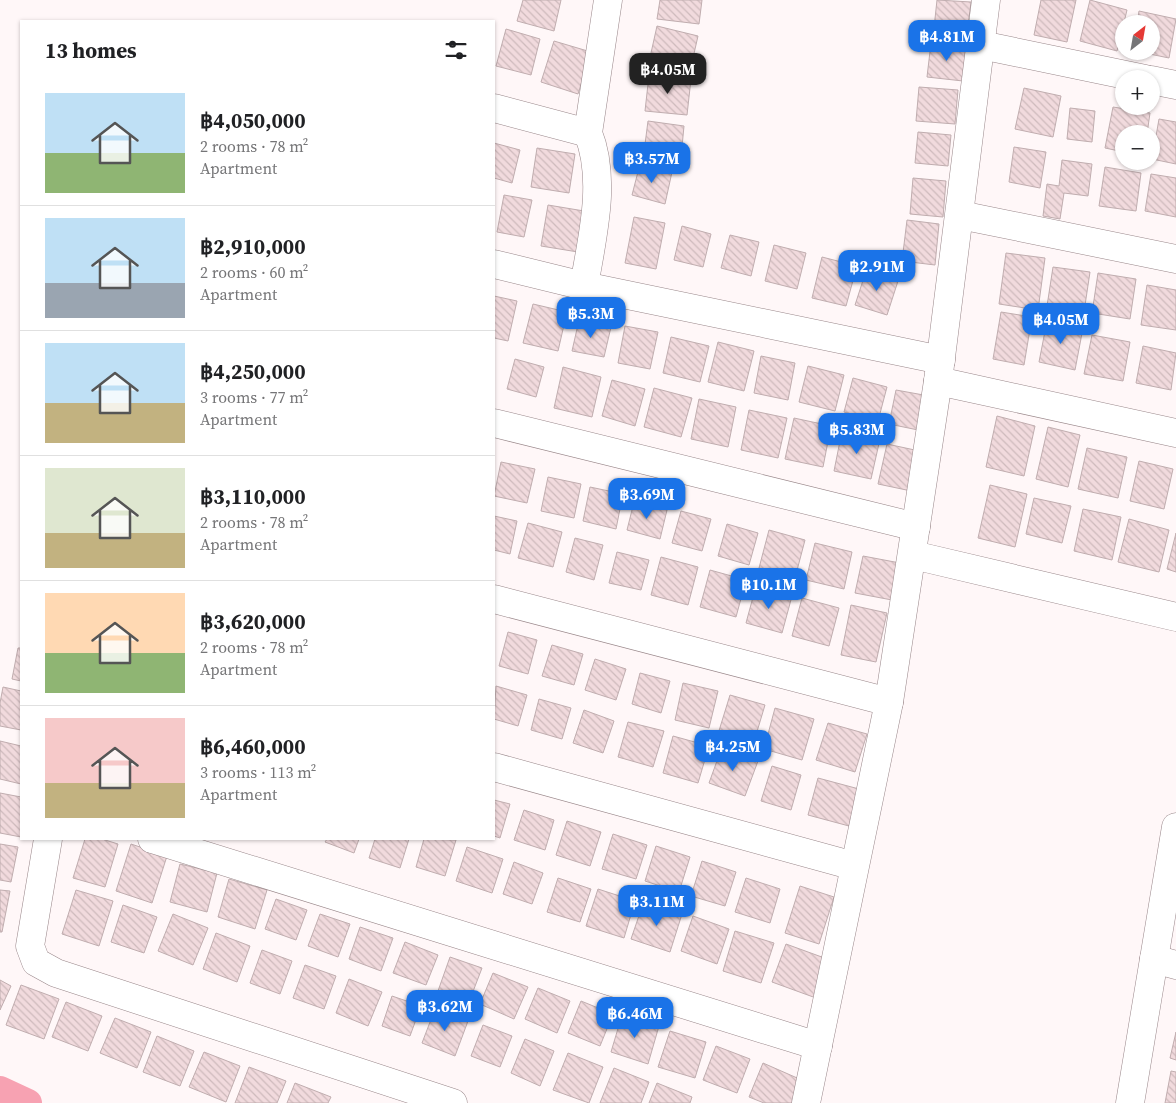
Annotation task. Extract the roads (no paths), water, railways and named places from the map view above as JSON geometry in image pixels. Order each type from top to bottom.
[{"type":"street","points":[[584,286],[593,232],[597,190],[594,146],[588,132],[608,0]]},
{"type":"street","points":[[806,1103],[889,702],[913,555],[940,371],[986,0]]},
{"type":"street","points":[[981,45],[1115,73]]},
{"type":"street","points":[[1160,82],[1176,85]]},
{"type":"street","points":[[495,108],[588,132]]},
{"type":"street","points":[[960,215],[1176,259]]},
{"type":"street","points":[[495,264],[940,371],[1176,433]]},
{"type":"street","points":[[495,423],[916,527]]},
{"type":"street","points":[[913,555],[1176,617]]},
{"type":"street","points":[[495,599],[889,702]]},
{"type":"street","points":[[495,767],[854,866]]},
{"type":"street","points":[[1130,1103],[1165,962],[1176,827]]},
{"type":"street","points":[[48,840],[30,946],[36,962],[56,973],[453,1103]]},
{"type":"street","points":[[155,840],[818,1046]]},
{"type":"waterway","points":[[0,1090],[28,1103]]}]
